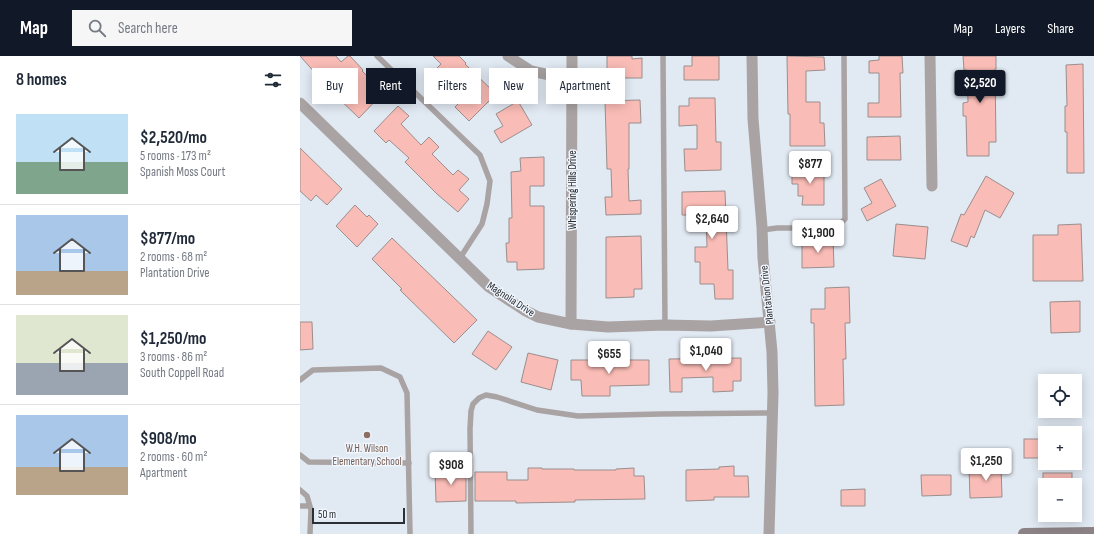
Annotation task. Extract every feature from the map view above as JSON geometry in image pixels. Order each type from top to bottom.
[{"type":"street","points":[[508,56],[531,71],[546,73]]},
{"type":"street","name":"Whispering Hills Drive","points":[[572,56],[572,68]]},
{"type":"street","name":"Plantation Drive","points":[[752,56],[753,120],[763,258],[772,352],[770,534]]},
{"type":"street","points":[[930,56],[932,186]]},
{"type":"street","name":"Magnolia Drive","points":[[300,103],[489,286],[524,310],[538,316],[571,324],[608,327],[665,325],[711,326],[770,322]]},
{"type":"street","name":"Whispering Hills Drive","points":[[571,324],[572,104]]},
{"type":"street","points":[[1024,534],[1094,533]]},
{"type":"lane","points":[[377,56],[480,155],[490,181],[487,204],[482,224],[460,258]]},
{"type":"lane","points":[[663,56],[665,325]]},
{"type":"lane","points":[[762,230],[777,228],[826,228],[839,225],[845,219],[844,56]]},
{"type":"lane","points":[[300,380],[313,370],[381,368],[400,377],[407,393],[410,534]]},
{"type":"lane","points":[[471,534],[471,411],[473,404],[479,398],[486,396],[497,397],[537,410],[578,416],[772,413]]},
{"type":"lane","points":[[300,455],[309,462],[409,463]]},
{"type":"lane","points":[[300,490],[307,496],[311,510],[310,534]]},
{"type":"lane","points":[[300,506],[309,506]]},
{"type":"building","points":[[300,56],[336,56],[341,62],[350,56],[366,75],[366,104],[372,104],[359,118],[344,104],[358,104],[358,68],[312,68],[312,69]]},
{"type":"building","points":[[433,56],[459,56],[469,68],[437,68],[441,64]]},
{"type":"building","points":[[607,56],[632,56],[632,59],[642,58],[642,78],[625,78],[625,68],[607,68]]},
{"type":"building","points":[[692,56],[719,56],[719,80],[684,80],[684,66],[692,66]]},
{"type":"building","points":[[787,56],[824,57],[825,70],[806,71],[806,102],[820,102],[820,123],[824,123],[825,146],[790,146]]},
{"type":"building","points":[[879,56],[902,56],[903,73],[900,73],[901,117],[868,117],[868,103],[879,103],[879,73],[869,73],[869,61],[879,60]]},
{"type":"building","points":[[963,56],[996,56],[996,142],[989,142],[989,156],[967,156],[966,116],[963,116],[963,103],[968,102],[967,70],[964,70]]},
{"type":"building","points":[[1083,64],[1084,173],[1067,173],[1067,132],[1065,132],[1065,106],[1067,106],[1066,65]]},
{"type":"building","points":[[481,79],[489,87],[489,101],[469,121],[455,107],[458,104],[481,104]]},
{"type":"building","points":[[689,98],[715,98],[716,142],[721,142],[721,170],[685,171],[684,149],[697,149],[697,125],[679,126],[679,106],[689,106]]},
{"type":"building","points":[[625,100],[640,100],[641,123],[629,123],[628,169],[629,201],[641,200],[641,214],[606,215],[605,197],[612,197],[611,169],[607,169],[605,104],[625,104]]},
{"type":"building","points":[[513,104],[520,104],[532,125],[501,143],[494,131],[503,126],[496,114]]},
{"type":"building","points":[[398,106],[409,116],[401,124],[421,145],[429,137],[439,147],[432,154],[453,175],[458,170],[469,179],[459,190],[469,199],[458,212],[437,194],[405,162],[409,158],[389,140],[386,143],[374,131]]},
{"type":"building","points":[[900,136],[901,160],[867,160],[867,137]]},
{"type":"building","points":[[300,148],[342,189],[327,205],[316,195],[311,201],[300,191]]},
{"type":"building","points":[[544,157],[544,186],[530,186],[530,206],[544,206],[544,269],[517,270],[517,262],[507,262],[506,243],[509,243],[509,218],[512,218],[511,172],[521,171],[520,158]]},
{"type":"building","points":[[792,167],[824,168],[824,205],[802,205],[803,196],[798,196],[798,184],[792,184]]},
{"type":"building","points":[[986,176],[1014,193],[1000,218],[985,210],[974,238],[971,236],[967,247],[951,241],[961,214],[964,215]]},
{"type":"building","points":[[881,179],[896,206],[867,221],[861,209],[872,203],[864,188]]},
{"type":"building","points":[[725,191],[728,270],[733,270],[733,299],[715,299],[714,284],[700,284],[700,262],[695,262],[695,247],[707,247],[706,215],[682,215],[682,192]]},
{"type":"building","points":[[355,205],[367,217],[369,215],[378,224],[357,247],[336,226]]},
{"type":"building","points":[[896,224],[928,227],[925,259],[893,256]]},
{"type":"building","points":[[1081,224],[1083,281],[1033,281],[1033,235],[1058,235],[1058,225]]},
{"type":"building","points":[[641,236],[642,289],[634,289],[634,297],[606,298],[606,237]]},
{"type":"building","points":[[392,238],[477,320],[454,343],[400,290],[402,289],[372,259]]},
{"type":"building","points":[[833,239],[834,267],[802,268],[802,240]]},
{"type":"building","points":[[849,287],[850,323],[845,323],[846,359],[843,359],[844,405],[815,406],[814,323],[811,323],[811,309],[825,309],[825,288]]},
{"type":"building","points":[[1080,301],[1080,332],[1051,333],[1050,302]]},
{"type":"building","points":[[300,322],[312,322],[313,349],[300,350]]},
{"type":"building","points":[[488,331],[512,347],[496,370],[472,354]]},
{"type":"building","points":[[528,353],[558,360],[551,390],[521,382]]},
{"type":"building","points":[[741,358],[741,381],[733,381],[733,391],[713,392],[713,377],[682,378],[682,392],[670,392],[669,359]]},
{"type":"building","points":[[571,360],[649,360],[649,385],[610,386],[610,396],[582,396],[581,380],[571,380]]},
{"type":"building","points":[[1024,439],[1038,439],[1038,458],[1024,458]]},
{"type":"building","points":[[734,466],[734,476],[748,476],[749,497],[714,497],[714,500],[686,501],[686,470],[719,469],[719,467]]},
{"type":"building","points":[[1001,466],[1002,497],[970,498],[969,467]]},
{"type":"building","points":[[528,468],[616,470],[634,468],[634,476],[644,476],[645,499],[516,503],[516,501],[475,501],[475,472],[507,472],[507,480],[528,480]]},
{"type":"building","points":[[464,469],[464,473],[466,473],[466,501],[436,502],[435,470]]},
{"type":"building","points":[[1043,473],[1072,473],[1072,478],[1043,478]]},
{"type":"building","points":[[921,475],[951,475],[951,495],[922,496]]},
{"type":"building","points":[[865,489],[865,506],[841,506],[841,490]]},
{"type":"place","name":"W.H. Wilson Elementary School","points":[[367,435]]}]
